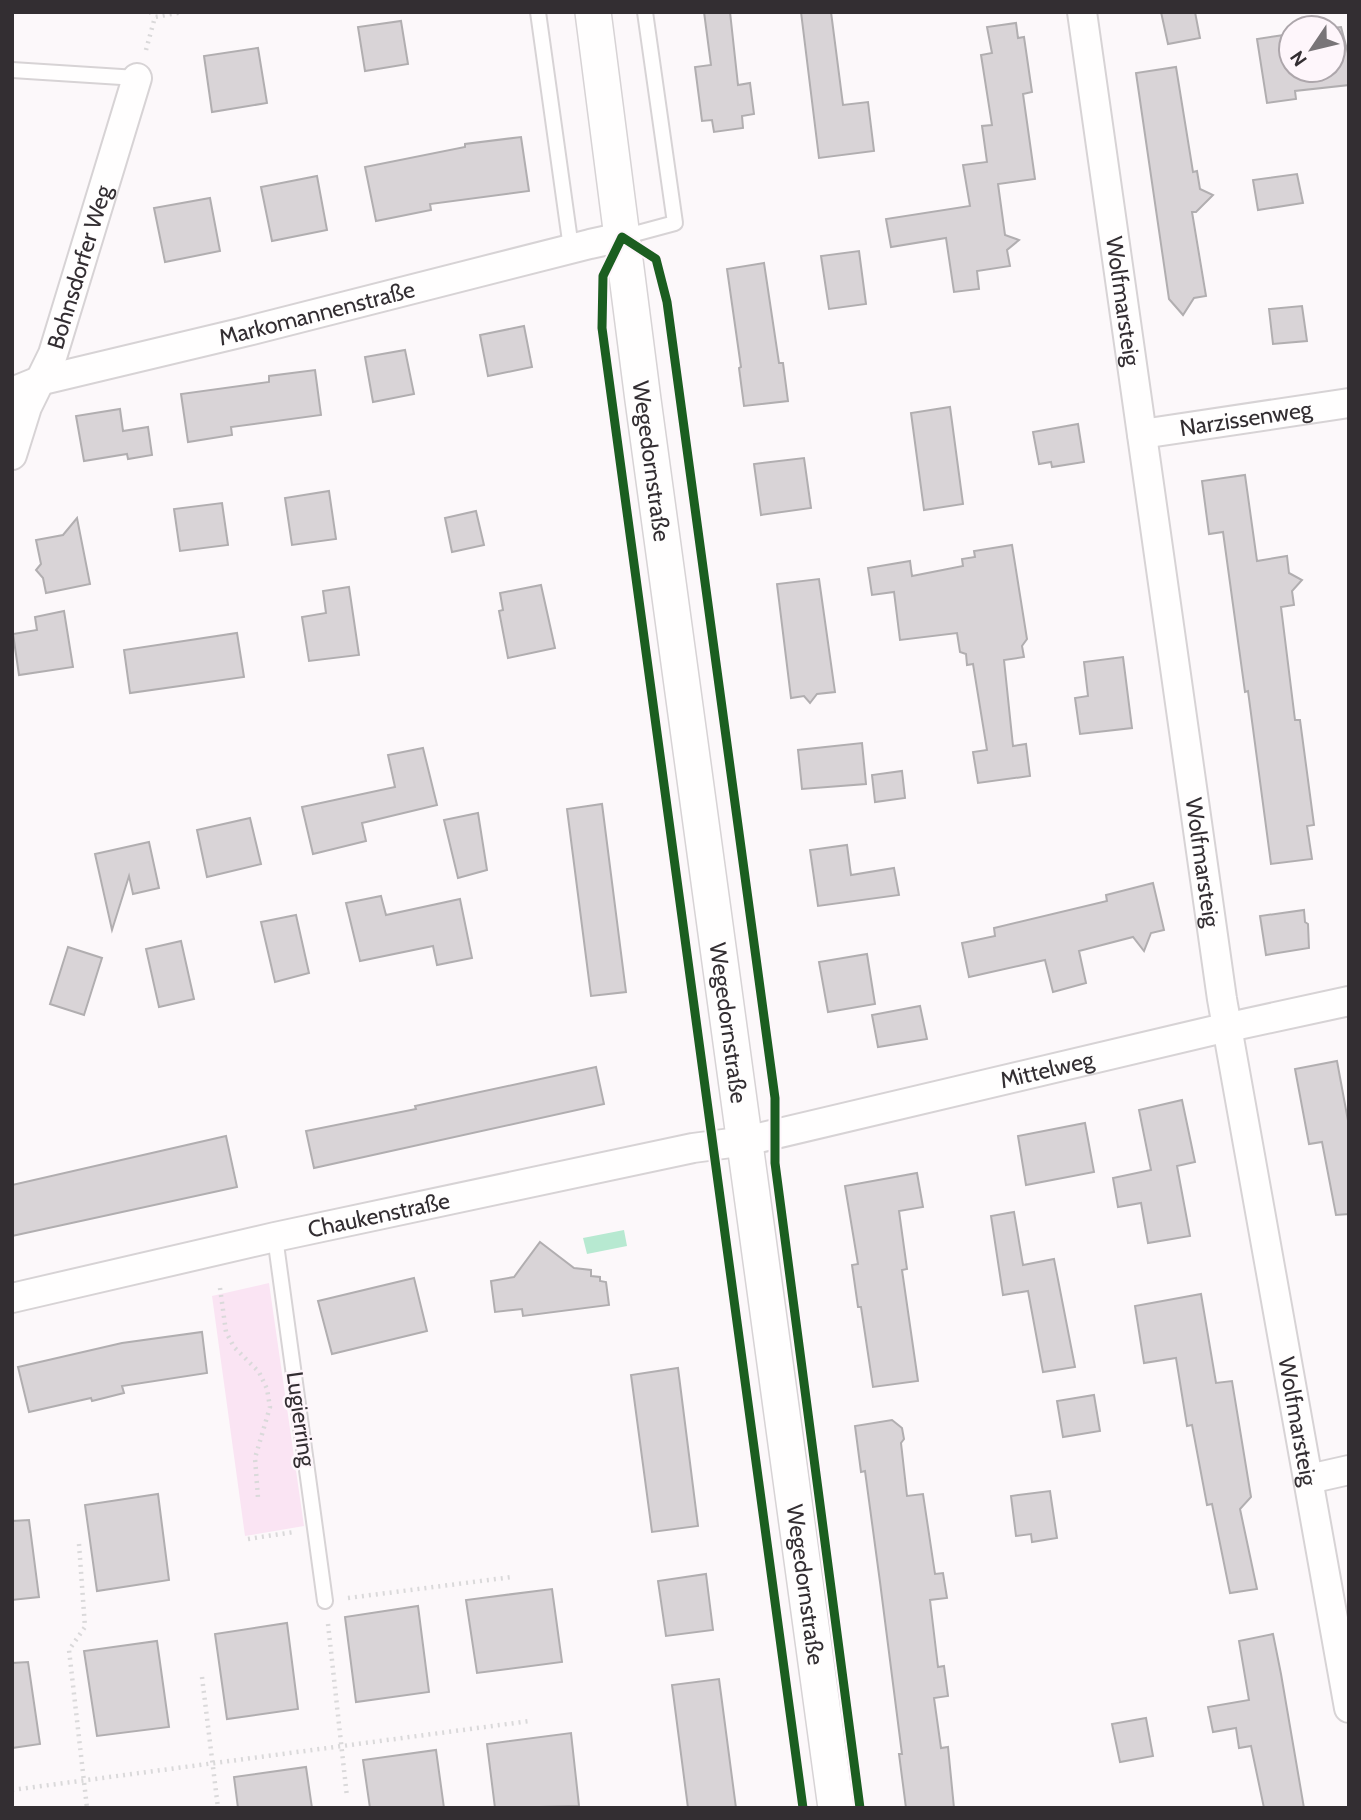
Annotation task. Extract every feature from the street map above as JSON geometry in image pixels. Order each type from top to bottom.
[{"type":"street","name":"Wegedornstraße","points":[[593,12],[836,1808]]},
{"type":"street","name":"Wolfmarsteig","points":[[1082,12],[1227,1028],[1349,1707]]},
{"type":"street","name":"Bohnsdorfer Weg","points":[[12,455],[39,381],[53,354],[138,78]]},
{"type":"street","name":"Markomannenstraße","points":[[12,392],[39,381],[622,237]]},
{"type":"street","name":"Narzissenweg","points":[[1142,434],[1349,403]]},
{"type":"street","name":"Mittelweg","points":[[746,1141],[1349,1001]]},
{"type":"street","name":"Chaukenstraße","points":[[12,1298],[275,1237],[693,1148],[746,1141]]},
{"type":"street","points":[[1309,1479],[1349,1470]]},
{"type":"lane","points":[[538,12],[571,248]]},
{"type":"lane","points":[[622,237],[675,223],[645,12]]},
{"type":"lane","points":[[12,70],[138,78]]},
{"type":"lane","name":"Lugierring","points":[[275,1237],[325,1601]]},
{"type":"path","points":[[150,12],[155,17]]},
{"type":"path","points":[[155,17],[183,12]]},
{"type":"path","points":[[138,78],[155,17]]},
{"type":"path","points":[[220,1288],[226,1332],[234,1347],[259,1372],[267,1389],[270,1407],[255,1458],[258,1498]]},
{"type":"path","points":[[248,1539],[316,1529]]},
{"type":"path","points":[[79,1544],[85,1627],[69,1650],[87,1808]]},
{"type":"path","points":[[347,1797],[325,1601],[512,1577]]},
{"type":"path","points":[[202,1677],[219,1808]]},
{"type":"path","points":[[12,1790],[530,1721]]},
{"type":"shaded area","points":[[624,1230],[627,1246],[587,1254],[583,1238]]},
{"type":"shaded area","points":[[269,1283],[304,1526],[245,1536],[212,1296]]},
{"type":"building","points":[[704,12],[730,12],[738,85],[750,83],[754,114],[742,116],[743,128],[714,132],[712,120],[702,121],[695,67],[711,65]]},
{"type":"building","points":[[801,12],[831,12],[843,105],[868,102],[874,151],[819,158]]},
{"type":"building","points":[[1161,12],[1195,12],[1200,38],[1168,44]]},
{"type":"building","points":[[401,21],[408,64],[365,71],[358,27]]},
{"type":"building","points":[[1016,23],[1018,38],[1024,37],[1032,92],[1023,94],[1035,179],[998,184],[1005,235],[1019,240],[1007,250],[1010,266],[977,271],[979,289],[954,292],[946,238],[891,247],[886,219],[970,206],[963,165],[987,162],[982,126],[992,125],[981,55],[992,53],[987,27]]},
{"type":"building","points":[[1277,36],[1277,84],[1347,84],[1347,50],[1349,85],[1295,91],[1296,99],[1267,103],[1257,39]]},
{"type":"building","points":[[258,48],[267,103],[212,112],[204,56]]},
{"type":"building","points":[[1176,67],[1193,172],[1197,171],[1200,189],[1213,195],[1196,212],[1192,212],[1206,296],[1194,298],[1183,315],[1169,299],[1136,73]]},
{"type":"building","points":[[521,137],[529,191],[430,204],[431,210],[376,221],[365,167],[465,147],[465,144]]},
{"type":"building","points":[[1297,174],[1303,203],[1258,210],[1253,180]]},
{"type":"building","points":[[317,176],[327,230],[272,241],[261,187]]},
{"type":"building","points":[[210,198],[220,251],[165,262],[154,208]]},
{"type":"building","points":[[859,251],[866,304],[829,309],[821,256]]},
{"type":"building","points":[[764,263],[779,363],[783,363],[788,401],[744,406],[727,269]]},
{"type":"building","points":[[1302,306],[1307,341],[1273,344],[1269,309]]},
{"type":"building","points":[[524,326],[532,367],[488,376],[480,335]]},
{"type":"building","points":[[405,350],[414,394],[373,402],[365,357]]},
{"type":"building","points":[[315,370],[321,415],[231,427],[232,435],[188,442],[181,394],[269,382],[269,376]]},
{"type":"building","points":[[950,407],[963,504],[924,510],[911,413]]},
{"type":"building","points":[[120,409],[123,431],[148,427],[152,455],[128,459],[127,454],[84,461],[76,416]]},
{"type":"building","points":[[1078,424],[1084,462],[1052,467],[1051,462],[1039,464],[1033,432]]},
{"type":"building","points":[[804,458],[811,508],[761,515],[754,464]]},
{"type":"building","points":[[1245,475],[1257,561],[1287,556],[1289,573],[1302,580],[1292,591],[1294,605],[1281,607],[1295,720],[1300,720],[1314,825],[1307,826],[1312,859],[1271,864],[1223,532],[1209,534],[1202,481]]},
{"type":"building","points":[[329,491],[336,539],[292,545],[285,498]]},
{"type":"building","points":[[222,503],[228,545],[180,551],[174,509]]},
{"type":"building","points":[[476,511],[484,545],[452,552],[445,518]]},
{"type":"building","points":[[77,518],[90,584],[46,593],[43,578],[36,570],[41,564],[36,540],[63,535]]},
{"type":"building","points":[[1012,545],[1027,639],[1022,646],[1024,657],[1004,660],[1013,746],[1026,744],[1030,776],[978,783],[973,752],[987,750],[973,664],[967,665],[966,654],[960,652],[957,633],[900,640],[894,592],[872,595],[868,568],[910,561],[912,576],[963,566],[962,559],[975,557],[974,551]]},
{"type":"building","points":[[819,579],[835,692],[817,694],[810,703],[804,696],[791,698],[777,584]]},
{"type":"building","points":[[541,585],[555,648],[508,658],[499,611],[503,610],[500,593]]},
{"type":"building","points":[[349,587],[359,655],[309,661],[302,617],[326,613],[323,591]]},
{"type":"building","points":[[64,611],[73,667],[19,675],[13,634],[37,630],[35,617]]},
{"type":"building","points":[[237,633],[244,677],[130,693],[124,650]]},
{"type":"building","points":[[1123,657],[1132,728],[1080,734],[1075,698],[1088,696],[1084,662]]},
{"type":"building","points":[[862,743],[866,784],[802,789],[798,750]]},
{"type":"building","points":[[423,748],[437,805],[362,823],[366,841],[313,854],[302,807],[395,787],[388,755]]},
{"type":"building","points":[[902,771],[905,798],[875,802],[872,775]]},
{"type":"building","points":[[602,804],[626,992],[591,996],[567,809]]},
{"type":"building","points":[[478,813],[487,870],[458,878],[444,820]]},
{"type":"building","points":[[250,818],[261,864],[207,877],[197,830]]},
{"type":"building","points":[[149,842],[159,888],[133,894],[129,876],[112,930],[95,854]]},
{"type":"building","points":[[847,845],[851,875],[894,868],[899,895],[818,906],[810,850]]},
{"type":"building","points":[[1153,883],[1164,930],[1151,933],[1144,951],[1133,937],[1079,951],[1086,983],[1053,992],[1045,960],[969,977],[962,943],[995,936],[994,928],[1107,901],[1106,895]]},
{"type":"building","points":[[381,896],[386,915],[460,899],[472,958],[437,965],[433,946],[360,961],[346,903]]},
{"type":"building","points":[[1304,910],[1305,922],[1308,924],[1309,948],[1266,955],[1260,916]]},
{"type":"building","points":[[296,915],[309,973],[275,982],[261,922]]},
{"type":"building","points":[[181,941],[194,999],[159,1007],[146,949]]},
{"type":"building","points":[[68,947],[102,958],[84,1015],[50,1004]]},
{"type":"building","points":[[867,954],[875,1004],[828,1012],[819,962]]},
{"type":"building","points":[[920,1006],[927,1039],[878,1047],[872,1015]]},
{"type":"building","points":[[1337,1061],[1349,1126],[1349,1214],[1336,1215],[1322,1142],[1309,1144],[1295,1069]]},
{"type":"building","points":[[596,1067],[604,1104],[314,1168],[306,1131],[416,1109],[415,1106]]},
{"type":"building","points":[[1182,1100],[1195,1162],[1177,1166],[1190,1236],[1148,1243],[1141,1203],[1118,1207],[1113,1178],[1151,1170],[1139,1110]]},
{"type":"building","points":[[1085,1123],[1094,1172],[1026,1185],[1018,1136]]},
{"type":"building","points":[[226,1136],[237,1187],[12,1236],[12,1185]]},
{"type":"building","points":[[917,1173],[923,1207],[899,1211],[907,1269],[902,1270],[918,1381],[873,1387],[852,1265],[858,1264],[845,1186]]},
{"type":"building","points":[[1014,1212],[1023,1265],[1054,1259],[1075,1367],[1043,1372],[1028,1291],[1003,1295],[991,1216]]},
{"type":"building","points":[[540,1242],[574,1268],[591,1270],[591,1276],[600,1277],[600,1281],[606,1282],[609,1305],[523,1316],[522,1309],[495,1312],[491,1281],[514,1277]]},
{"type":"building","points":[[414,1278],[427,1331],[332,1354],[318,1301]]},
{"type":"building","points":[[1201,1294],[1216,1383],[1232,1381],[1251,1497],[1240,1509],[1257,1589],[1230,1593],[1212,1504],[1207,1505],[1192,1425],[1187,1426],[1176,1358],[1144,1363],[1135,1306]]},
{"type":"building","points":[[202,1332],[207,1373],[122,1386],[124,1393],[29,1412],[18,1367],[122,1343]]},
{"type":"building","points":[[678,1368],[698,1526],[652,1532],[631,1375]]},
{"type":"building","points":[[1094,1395],[1100,1431],[1063,1437],[1057,1401]]},
{"type":"building","points":[[892,1420],[902,1428],[907,1496],[923,1494],[935,1574],[943,1573],[947,1598],[930,1600],[938,1667],[944,1666],[948,1696],[934,1698],[941,1748],[948,1747],[954,1808],[906,1808],[899,1754],[902,1754],[880,1582],[865,1471],[861,1472],[855,1426]]},
{"type":"building","points":[[1050,1491],[1057,1538],[1032,1542],[1031,1534],[1016,1536],[1011,1496]]},
{"type":"building","points":[[158,1494],[169,1580],[97,1591],[85,1505]]},
{"type":"building","points":[[29,1520],[39,1597],[12,1600],[12,1521]]},
{"type":"building","points":[[706,1574],[713,1630],[666,1636],[658,1581]]},
{"type":"building","points":[[552,1589],[562,1662],[477,1673],[466,1600]]},
{"type":"building","points":[[418,1606],[429,1692],[356,1702],[345,1617]]},
{"type":"building","points":[[287,1623],[298,1709],[227,1719],[215,1634]]},
{"type":"building","points":[[1273,1634],[1304,1808],[1264,1808],[1251,1746],[1239,1748],[1236,1728],[1213,1732],[1208,1707],[1249,1700],[1239,1641]]},
{"type":"building","points":[[157,1641],[169,1727],[97,1736],[84,1651]]},
{"type":"building","points":[[28,1662],[40,1744],[12,1748],[12,1663]]},
{"type":"building","points":[[719,1679],[736,1808],[688,1808],[672,1685]]},
{"type":"building","points":[[1146,1718],[1153,1756],[1120,1762],[1112,1724]]},
{"type":"building","points":[[571,1733],[579,1806],[495,1808],[487,1744]]},
{"type":"building","points":[[436,1750],[444,1808],[370,1808],[363,1760]]},
{"type":"building","points":[[306,1767],[312,1808],[238,1808],[234,1777]]},
{"type":"cycle path","points":[[803,1808],[602,328],[603,276],[622,237],[656,259],[667,302],[775,1098],[775,1163],[860,1808]]}]
